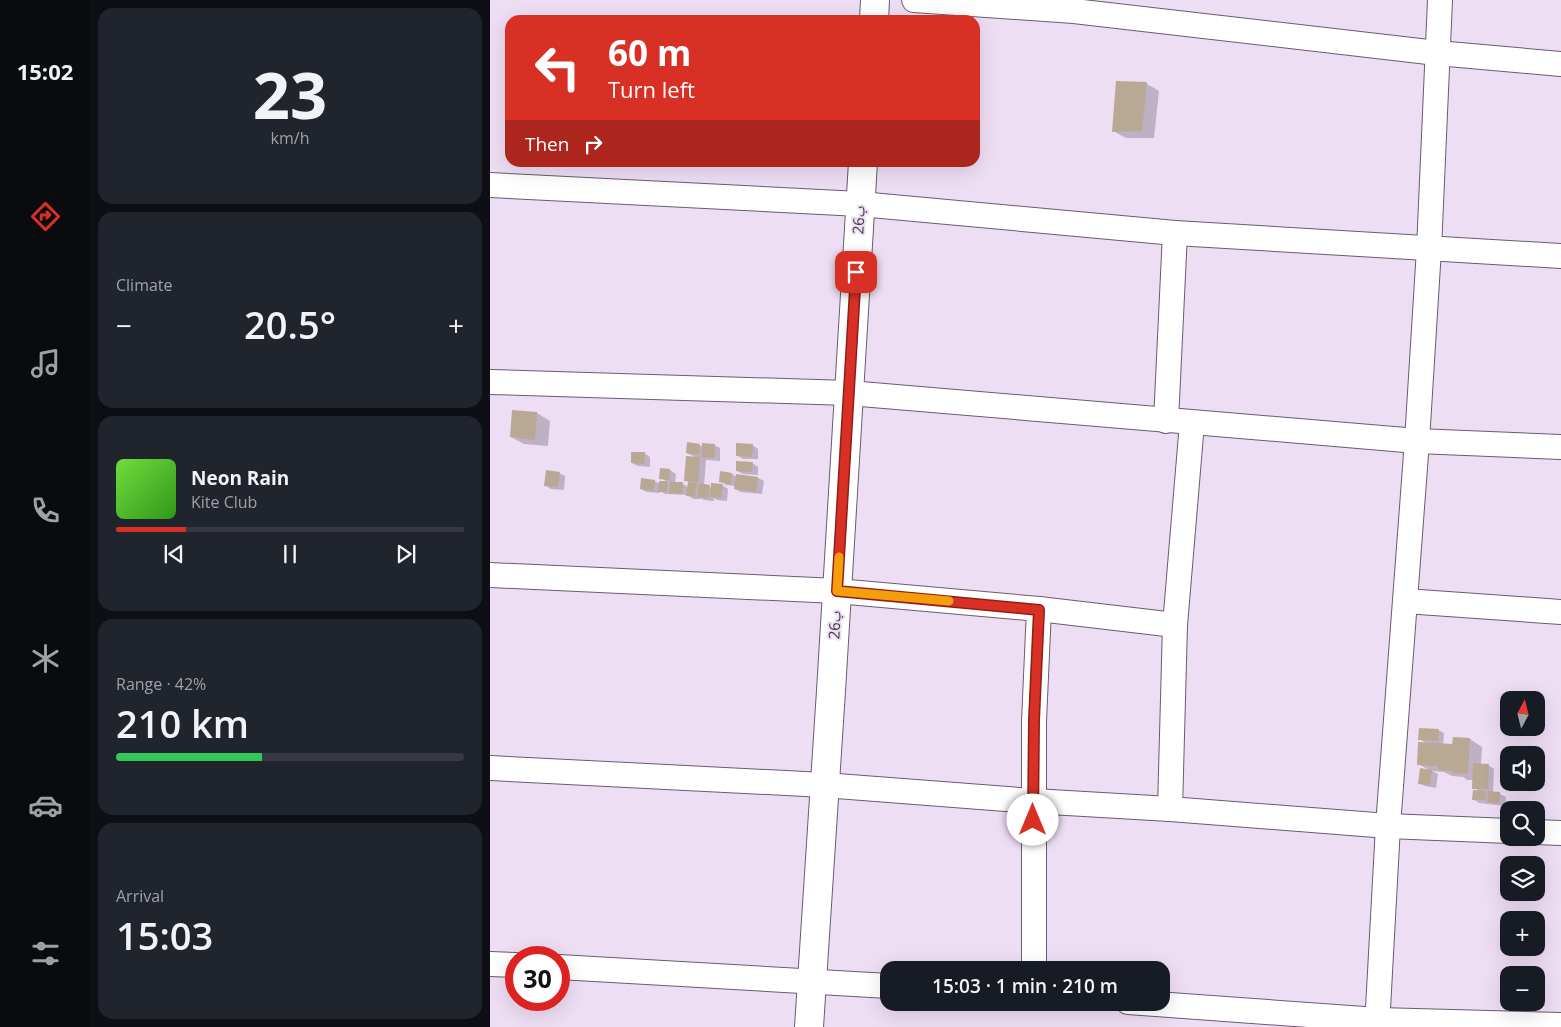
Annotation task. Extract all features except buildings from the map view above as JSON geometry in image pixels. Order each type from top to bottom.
[{"type":"highway","points":[[874,15],[875,0]]},
{"type":"highway","name":"26ب","points":[[808,1027],[863,167]]},
{"type":"street","points":[[914,0],[1074,5],[1437,53],[1561,64]]},
{"type":"street","points":[[1378,1024],[1388,826],[1430,249],[1440,0]]},
{"type":"street","points":[[490,185],[860,204],[1175,233],[1561,256]]},
{"type":"street","points":[[1166,421],[1175,233]]},
{"type":"street","points":[[490,382],[849,393],[1417,441],[1561,447]]},
{"type":"street","points":[[1170,809],[1175,626],[1192,423]]},
{"type":"street","points":[[490,574],[837,591],[1039,610],[1175,626]]},
{"type":"street","points":[[1404,601],[1561,612]]},
{"type":"street","points":[[1034,961],[1034,720],[1039,610]]},
{"type":"street","points":[[490,768],[824,785],[1388,826],[1500,830]]},
{"type":"street","points":[[1545,832],[1561,832]]},
{"type":"street","points":[[490,964],[505,965]]},
{"type":"street","points":[[570,969],[880,985]]},
{"type":"street","points":[[1170,1006],[1378,1024],[1561,1025]]},
{"type":"slow traffic","points":[[839,557],[837,591],[949,601]]},
{"type":"route","points":[[856,272],[837,591],[1039,610],[1034,720],[1033,820]]}]
